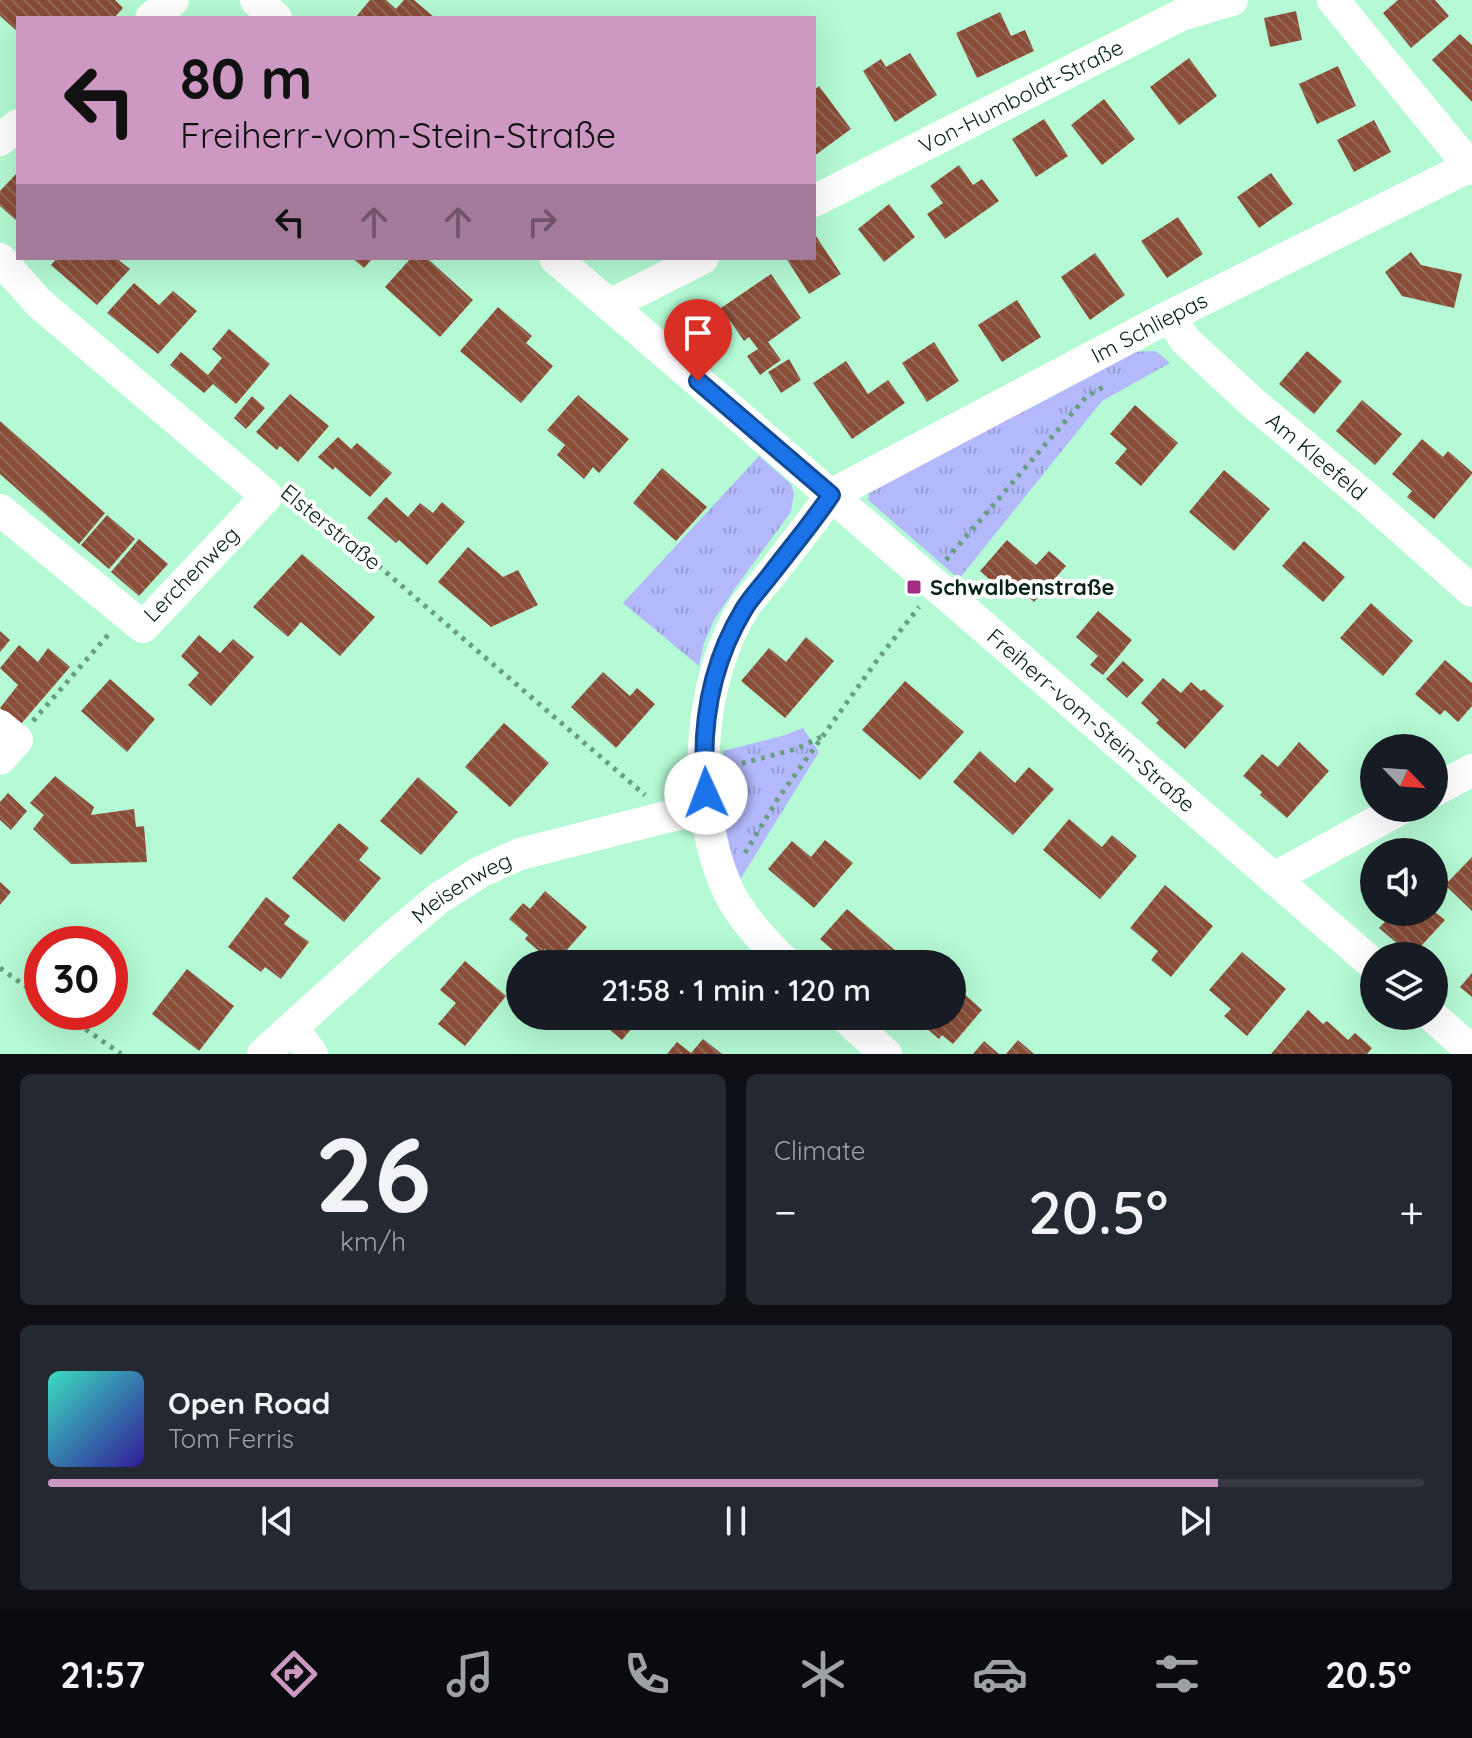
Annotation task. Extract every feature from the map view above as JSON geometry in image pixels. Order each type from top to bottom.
[{"type":"street","points":[[153,16],[173,0]]},
{"type":"street","points":[[256,0],[274,16]]},
{"type":"street","name":"Von-Humboldt-Straße","points":[[816,200],[1181,15],[1232,0]]},
{"type":"street","points":[[1333,0],[1471,167]]},
{"type":"street","points":[[0,140],[16,127]]},
{"type":"street","name":"Im Schliepas","points":[[831,495],[1170,316],[1471,167]]},
{"type":"street","name":"Elsterstraße","points":[[0,259],[39,303],[267,496]]},
{"type":"street","name":"Freiherr-vom-Stein-Straße","points":[[557,260],[1360,953]]},
{"type":"street","points":[[610,305],[699,260]]},
{"type":"street","name":"Am Kleefeld","points":[[1170,316],[1185,340],[1253,403],[1472,591]]},
{"type":"street","points":[[773,950],[755,931],[728,890],[709,838],[704,777],[705,732],[711,687],[721,653],[745,606],[831,495]]},
{"type":"street","name":"Lerchenweg","points":[[0,510],[143,627],[267,496]]},
{"type":"street","points":[[1448,783],[1472,770]]},
{"type":"street","name":"Meisenweg","points":[[263,1054],[439,898],[480,872],[520,854],[670,816],[707,810]]},
{"type":"street","points":[[1274,878],[1376,822]]},
{"type":"street","points":[[293,1028],[312,1054]]},
{"type":"street","points":[[859,1030],[886,1054]]},
{"type":"street","points":[[1448,1030],[1472,1051]]},
{"type":"path","points":[[728,890],[746,851],[777,800],[878,659],[924,601],[943,565],[1086,397],[1110,383]]},
{"type":"path","name":"Elsterstraße","points":[[267,496],[279,480],[670,816]]},
{"type":"path","points":[[6,742],[127,613]]},
{"type":"path","points":[[704,777],[796,749],[822,737]]},
{"type":"path","points":[[0,968],[24,985]]},
{"type":"path","points":[[87,1030],[121,1054]]},
{"type":"green space","points":[[1156,351],[1170,363],[1102,401],[959,579],[868,500],[870,487],[1131,352]]},
{"type":"green space","points":[[759,456],[791,484],[794,493],[791,512],[714,620],[699,666],[623,603]]},
{"type":"green space","points":[[803,728],[819,752],[738,883],[724,823],[723,751]]},
{"type":"building","points":[[0,0],[115,0],[123,8],[116,16],[16,16],[16,30],[0,16]]},
{"type":"building","points":[[370,0],[386,0],[396,9],[404,0],[414,0],[433,16],[357,16]]},
{"type":"building","points":[[1398,0],[1435,0],[1449,16],[1411,48],[1383,13]]},
{"type":"building","points":[[1296,11],[1302,40],[1270,47],[1264,18]]},
{"type":"building","points":[[1000,12],[1011,36],[1025,30],[1034,51],[977,78],[956,33]]},
{"type":"building","points":[[1460,34],[1472,45],[1472,102],[1432,60]]},
{"type":"building","points":[[910,53],[937,95],[895,122],[863,71],[881,59],[886,67]]},
{"type":"building","points":[[1189,58],[1217,96],[1179,125],[1150,87]]},
{"type":"building","points":[[1338,66],[1356,106],[1317,124],[1299,84]]},
{"type":"building","points":[[819,86],[851,129],[816,155],[816,88]]},
{"type":"building","points":[[1104,99],[1135,139],[1102,165],[1071,125]]},
{"type":"building","points":[[1044,119],[1068,156],[1036,177],[1012,139]]},
{"type":"building","points":[[1374,120],[1391,152],[1354,172],[1337,140]]},
{"type":"building","points":[[959,165],[973,185],[982,179],[999,201],[945,239],[927,214],[943,203],[930,186]]},
{"type":"building","points":[[1271,173],[1293,204],[1259,228],[1237,197]]},
{"type":"building","points":[[16,174],[16,220],[0,206],[0,191]]},
{"type":"building","points":[[889,204],[915,237],[884,262],[858,229]]},
{"type":"building","points":[[1178,217],[1203,254],[1167,278],[1141,241]]},
{"type":"building","points":[[816,236],[841,274],[809,294],[787,260],[816,260]]},
{"type":"building","points":[[1411,252],[1421,265],[1462,274],[1454,308],[1402,296],[1385,272]]},
{"type":"building","points":[[1095,253],[1125,295],[1090,320],[1061,277]]},
{"type":"building","points":[[55,260],[119,260],[130,269],[97,305],[51,265]]},
{"type":"building","points":[[354,260],[371,260],[364,268]]},
{"type":"building","points":[[409,260],[429,260],[473,300],[440,337],[385,287]]},
{"type":"building","points":[[771,274],[801,318],[768,342],[781,360],[760,375],[747,356],[758,349],[749,337],[744,341],[721,308]]},
{"type":"building","points":[[134,283],[159,305],[173,291],[197,311],[158,354],[107,313]]},
{"type":"building","points":[[1017,300],[1041,337],[1002,362],[978,325]]},
{"type":"building","points":[[498,307],[532,336],[526,343],[553,366],[521,403],[460,351]]},
{"type":"building","points":[[229,329],[270,364],[236,404],[213,384],[204,393],[170,365],[181,352],[208,375],[222,358],[212,349]]},
{"type":"building","points":[[934,342],[959,381],[927,402],[902,363]]},
{"type":"building","points":[[1307,351],[1342,381],[1314,414],[1279,384]]},
{"type":"building","points":[[789,359],[801,380],[781,393],[768,372]]},
{"type":"building","points":[[846,361],[868,394],[888,380],[905,403],[852,439],[813,383]]},
{"type":"building","points":[[290,394],[329,426],[298,462],[280,446],[277,450],[256,432]]},
{"type":"building","points":[[578,395],[629,439],[599,473],[593,467],[584,479],[557,455],[565,445],[547,430]]},
{"type":"building","points":[[252,396],[265,408],[246,429],[234,418]]},
{"type":"building","points":[[1362,400],[1402,434],[1375,465],[1336,431]]},
{"type":"building","points":[[1135,405],[1178,443],[1141,486],[1115,463],[1127,449],[1110,434]]},
{"type":"building","points":[[0,421],[105,513],[79,544],[0,474]]},
{"type":"building","points":[[338,437],[351,449],[357,443],[392,473],[370,497],[335,467],[333,470],[318,457]]},
{"type":"building","points":[[1422,439],[1443,457],[1448,451],[1472,472],[1434,519],[1407,497],[1412,491],[1392,474]]},
{"type":"building","points":[[662,468],[707,507],[676,541],[633,503]]},
{"type":"building","points":[[1224,470],[1270,509],[1234,551],[1189,512]]},
{"type":"building","points":[[386,497],[408,517],[420,503],[433,513],[442,502],[465,522],[427,565],[399,540],[396,543],[367,518]]},
{"type":"building","points":[[107,515],[135,539],[109,569],[81,545]]},
{"type":"building","points":[[139,539],[168,564],[139,596],[111,572]]},
{"type":"building","points":[[1007,540],[1036,565],[1049,551],[1066,566],[1034,602],[1020,589],[1012,599],[980,571]]},
{"type":"building","points":[[1304,541],[1345,577],[1323,602],[1282,566]]},
{"type":"building","points":[[468,547],[503,577],[518,570],[538,605],[491,627],[438,582]]},
{"type":"building","points":[[302,554],[375,617],[340,656],[301,622],[288,637],[253,607]]},
{"type":"building","points":[[1371,603],[1413,641],[1383,676],[1340,638]]},
{"type":"building","points":[[1098,611],[1132,640],[1103,675],[1090,665],[1098,656],[1076,637]]},
{"type":"building","points":[[0,631],[10,640],[0,652]]},
{"type":"building","points":[[199,635],[220,653],[233,639],[254,657],[211,706],[188,685],[199,673],[181,656]]},
{"type":"building","points":[[806,637],[834,661],[785,718],[741,681],[769,648],[786,662]]},
{"type":"building","points":[[19,645],[38,662],[48,648],[70,667],[20,725],[0,708],[18,685],[0,668]]},
{"type":"building","points":[[1445,660],[1472,683],[1472,706],[1458,722],[1445,710],[1440,715],[1415,694]]},
{"type":"building","points":[[1123,661],[1144,680],[1127,698],[1106,679]]},
{"type":"building","points":[[603,672],[630,696],[637,688],[655,704],[616,748],[571,707]]},
{"type":"building","points":[[1163,678],[1181,693],[1191,682],[1224,706],[1185,749],[1156,723],[1159,720],[1141,703]]},
{"type":"building","points":[[110,679],[155,719],[127,752],[81,711]]},
{"type":"building","points":[[905,681],[964,732],[920,780],[862,730]]},
{"type":"building","points":[[504,723],[549,763],[510,807],[465,767]]},
{"type":"building","points":[[1299,742],[1329,771],[1287,818],[1243,776],[1262,754],[1278,767]]},
{"type":"building","points":[[980,751],[1015,783],[1029,767],[1054,789],[1013,835],[953,782]]},
{"type":"building","points":[[55,776],[94,807],[91,815],[134,809],[136,827],[144,826],[147,862],[71,864],[33,829],[44,815],[30,803]]},
{"type":"building","points":[[418,777],[458,812],[421,855],[380,821]]},
{"type":"building","points":[[8,793],[27,811],[11,830],[0,820],[0,802]]},
{"type":"building","points":[[1069,819],[1102,847],[1112,835],[1137,856],[1100,899],[1043,850]]},
{"type":"building","points":[[339,823],[369,848],[359,860],[381,878],[344,922],[292,878]]},
{"type":"building","points":[[825,840],[853,863],[814,908],[768,869],[792,841],[811,857]]},
{"type":"building","points":[[1472,857],[1472,911],[1448,888],[1448,882]]},
{"type":"building","points":[[0,882],[11,892],[0,905]]},
{"type":"building","points":[[1165,885],[1213,926],[1171,977],[1151,960],[1158,951],[1130,928]]},
{"type":"building","points":[[545,891],[587,927],[567,950],[538,950],[525,939],[528,935],[509,919],[523,903],[530,909]]},
{"type":"building","points":[[266,897],[290,916],[284,924],[309,942],[281,979],[265,967],[261,972],[228,947]]},
{"type":"building","points":[[847,909],[895,950],[833,950],[820,939]]},
{"type":"building","points":[[1440,926],[1425,942],[1396,942],[1379,928]]},
{"type":"building","points":[[1242,952],[1286,989],[1247,1036],[1224,1016],[1231,1009],[1209,990]]},
{"type":"building","points":[[465,961],[506,996],[465,1046],[438,1024],[456,1003],[440,990]]},
{"type":"building","points":[[187,969],[234,1006],[199,1051],[152,1014]]},
{"type":"building","points":[[1472,973],[1472,997],[1460,987]]},
{"type":"building","points":[[966,996],[982,1010],[966,1029]]},
{"type":"building","points":[[1308,1010],[1323,1024],[1327,1021],[1348,1040],[1355,1033],[1372,1048],[1367,1054],[1271,1054]]},
{"type":"building","points":[[610,1030],[630,1030],[622,1040]]},
{"type":"building","points":[[928,1030],[965,1030],[953,1044],[942,1035],[939,1039]]},
{"type":"building","points":[[703,1039],[722,1054],[667,1054],[677,1042],[691,1053]]},
{"type":"building","points":[[1018,1040],[1034,1054],[1006,1054]]},
{"type":"building","points":[[984,1041],[999,1054],[973,1054]]},
{"type":"place","name":"Schwalbenstraße","points":[[914,587]]},
{"type":"route","points":[[698,381],[831,495],[745,606],[721,653],[711,687],[705,732],[706,793]]}]
